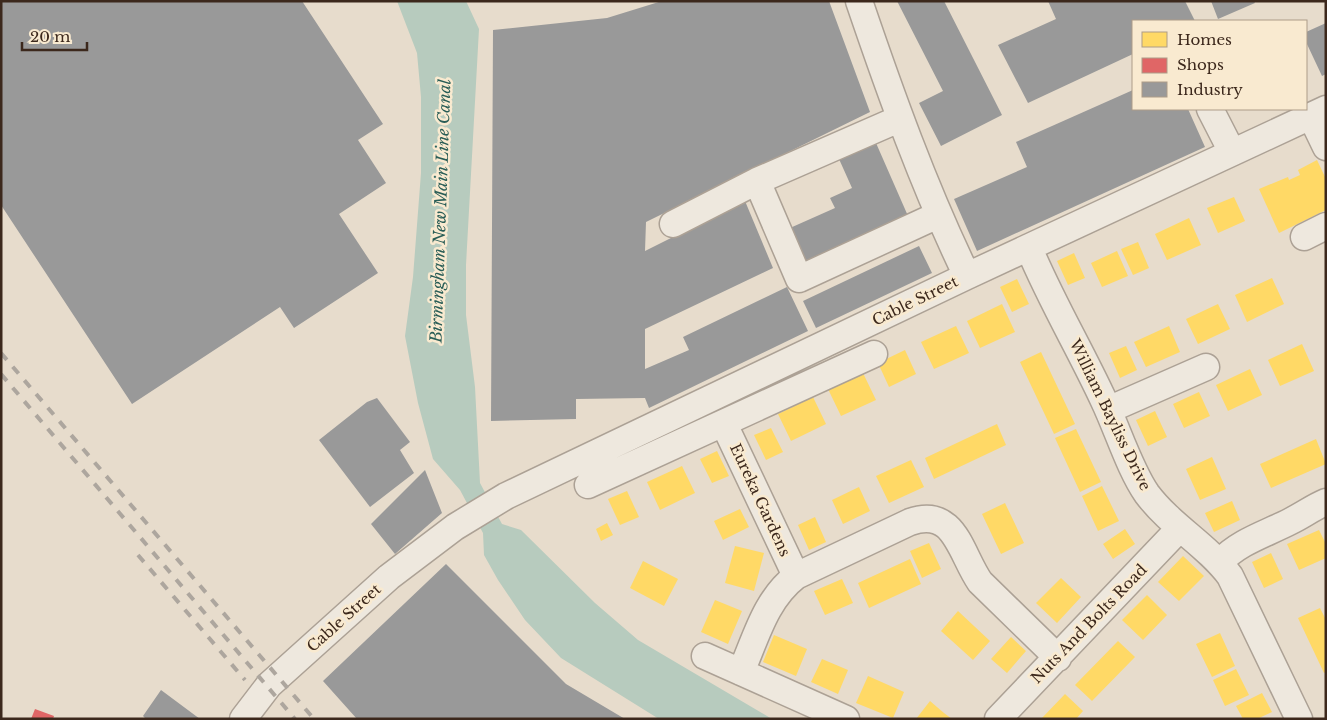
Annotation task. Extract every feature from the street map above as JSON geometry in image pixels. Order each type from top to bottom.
[{"type":"street","points":[[859,1],[899,119],[938,215],[967,276]]},
{"type":"street","points":[[1211,110],[1232,152]]},
{"type":"street","points":[[1318,112],[1326,147]]},
{"type":"street","name":"Cable Street","points":[[243,719],[269,685],[374,582],[455,527],[506,496],[967,276],[1318,112]]},
{"type":"street","points":[[673,224],[757,181],[899,119]]},
{"type":"street","points":[[757,181],[799,279],[938,215]]},
{"type":"street","name":"William Bayliss Drive","points":[[1028,248],[1048,295],[1070,331],[1146,493],[1179,529],[1220,562],[1240,593],[1299,719]]},
{"type":"street","points":[[588,485],[874,354]]},
{"type":"street","points":[[1108,410],[1206,367]]},
{"type":"street","name":"Eureka Gardens","points":[[724,424],[796,576]]},
{"type":"street","points":[[1220,562],[1244,542],[1291,521],[1326,502]]},
{"type":"street","name":"Eureka Gardens","points":[[741,672],[770,603],[777,593],[796,576],[924,517],[936,518],[946,524],[970,568],[980,582],[1058,658]]},
{"type":"street","name":"Nuts And Bolts Road","points":[[998,719],[1179,529]]},
{"type":"street","points":[[705,656],[846,719]]},
{"type":"water","name":"Birmingham New Main Line Canal","points":[[397,1],[466,1],[479,29],[466,265],[466,315],[475,387],[480,483],[502,524],[521,530],[595,603],[638,640],[772,719],[659,719],[561,658],[525,620],[498,580],[484,555],[483,533],[460,490],[433,459],[418,403],[405,336],[413,277],[421,173],[421,97],[417,53]]},
{"type":"building: Homes","points":[[1317,160],[1326,179],[1326,210],[1279,233],[1259,189],[1288,177],[1289,180],[1300,175],[1298,170]]},
{"type":"building: Homes","points":[[1234,197],[1245,221],[1218,233],[1207,208]]},
{"type":"building: Homes","points":[[1189,218],[1201,245],[1167,260],[1155,234]]},
{"type":"building: Homes","points":[[1138,242],[1149,268],[1133,275],[1121,249]]},
{"type":"building: Homes","points":[[1117,251],[1128,276],[1102,287],[1091,263]]},
{"type":"building: Homes","points":[[1074,253],[1085,278],[1068,285],[1057,261]]},
{"type":"building: Homes","points":[[1272,278],[1284,304],[1247,322],[1235,295]]},
{"type":"building: Homes","points":[[1017,279],[1029,304],[1012,312],[1000,287]]},
{"type":"building: Homes","points":[[1002,304],[1015,332],[980,348],[967,321]]},
{"type":"building: Homes","points":[[1218,304],[1230,329],[1198,344],[1186,319]]},
{"type":"building: Homes","points":[[956,326],[969,353],[934,369],[921,342]]},
{"type":"building: Homes","points":[[1169,326],[1180,352],[1146,367],[1134,342]]},
{"type":"building: Homes","points":[[1302,344],[1314,371],[1280,386],[1268,360]]},
{"type":"building: Homes","points":[[1126,346],[1137,370],[1120,378],[1109,353]]},
{"type":"building: Homes","points":[[905,350],[916,374],[889,387],[878,363]]},
{"type":"building: Homes","points":[[1041,352],[1075,424],[1054,434],[1020,362]]},
{"type":"building: Homes","points":[[1250,369],[1262,395],[1228,411],[1216,385]]},
{"type":"building: Homes","points":[[863,373],[876,400],[841,416],[828,389]]},
{"type":"building: Homes","points":[[1199,392],[1210,416],[1184,428],[1173,404]]},
{"type":"building: Homes","points":[[813,397],[826,424],[791,441],[778,414]]},
{"type":"building: Homes","points":[[1155,411],[1167,437],[1148,446],[1136,420]]},
{"type":"building: Homes","points":[[997,424],[1006,445],[934,479],[925,458]]},
{"type":"building: Homes","points":[[771,428],[783,452],[766,460],[754,435]]},
{"type":"building: Homes","points":[[1076,429],[1101,482],[1080,492],[1055,438]]},
{"type":"building: Homes","points":[[1316,439],[1326,464],[1271,488],[1260,464]]},
{"type":"building: Homes","points":[[717,451],[729,476],[712,483],[700,459]]},
{"type":"building: Homes","points":[[1212,457],[1226,489],[1200,500],[1186,469]]},
{"type":"building: Homes","points":[[911,460],[924,487],[889,503],[876,476]]},
{"type":"building: Homes","points":[[682,466],[695,493],[660,510],[647,482]]},
{"type":"building: Homes","points":[[1102,486],[1119,521],[1098,531],[1082,496]]},
{"type":"building: Homes","points":[[859,487],[870,511],[843,524],[832,500]]},
{"type":"building: Homes","points":[[627,491],[639,517],[620,525],[608,499]]},
{"type":"building: Homes","points":[[1232,501],[1240,520],[1214,532],[1205,513]]},
{"type":"building: Homes","points":[[1005,503],[1024,543],[1001,554],[982,514]]},
{"type":"building: Homes","points":[[740,509],[749,527],[723,540],[714,521]]},
{"type":"building: Homes","points":[[815,517],[826,542],[809,550],[798,525]]},
{"type":"building: Homes","points":[[607,523],[613,535],[601,541],[596,529]]},
{"type":"building: Homes","points":[[1125,529],[1135,544],[1113,559],[1103,544]]},
{"type":"building: Homes","points":[[1319,530],[1326,544],[1326,558],[1299,570],[1287,544]]},
{"type":"building: Homes","points":[[929,543],[941,569],[922,578],[910,551]]},
{"type":"building: Homes","points":[[735,546],[764,553],[754,591],[725,583]]},
{"type":"building: Homes","points":[[1271,553],[1283,579],[1264,588],[1252,562]]},
{"type":"building: Homes","points":[[1183,556],[1204,576],[1179,601],[1158,582]]},
{"type":"building: Homes","points":[[910,559],[921,584],[869,608],[858,583]]},
{"type":"building: Homes","points":[[643,561],[678,579],[664,606],[630,588]]},
{"type":"building: Homes","points":[[1061,578],[1081,597],[1057,623],[1036,603]]},
{"type":"building: Homes","points":[[842,579],[853,603],[825,615],[814,591]]},
{"type":"building: Homes","points":[[1147,595],[1167,615],[1143,640],[1122,620]]},
{"type":"building: Homes","points":[[715,600],[742,611],[728,644],[701,632]]},
{"type":"building: Homes","points":[[1320,608],[1326,620],[1326,672],[1324,673],[1298,618]]},
{"type":"building: Homes","points":[[958,611],[990,641],[973,660],[941,631]]},
{"type":"building: Homes","points":[[1220,633],[1235,666],[1212,677],[1196,644]]},
{"type":"building: Homes","points":[[774,635],[807,649],[796,676],[763,662]]},
{"type":"building: Homes","points":[[1011,637],[1026,651],[1007,673],[991,659]]},
{"type":"building: Homes","points":[[1118,641],[1135,657],[1092,701],[1075,685]]},
{"type":"building: Homes","points":[[822,659],[848,670],[838,694],[811,682]]},
{"type":"building: Homes","points":[[1236,669],[1249,695],[1225,706],[1213,680]]},
{"type":"building: Homes","points":[[868,676],[904,692],[893,718],[856,703]]},
{"type":"building: Homes","points":[[1262,693],[1272,712],[1257,719],[1243,719],[1236,706]]},
{"type":"building: Homes","points":[[1065,694],[1083,711],[1076,719],[1041,719]]},
{"type":"building: Homes","points":[[930,701],[944,713],[952,719],[916,719]]},
{"type":"building: Shops","points":[[35,709],[54,716],[53,719],[31,719]]},
{"type":"building: Industry","points":[[1,1],[302,1],[383,124],[358,140],[386,183],[339,214],[378,273],[294,328],[280,307],[132,404],[1,205]]},
{"type":"building: Industry","points":[[662,1],[829,1],[870,112],[646,222],[645,251],[745,201],[773,268],[645,329],[645,369],[689,350],[683,337],[787,287],[808,331],[649,408],[645,398],[576,399],[576,419],[491,421],[493,30],[607,18]]},
{"type":"building: Industry","points":[[897,1],[944,1],[1002,115],[941,146],[919,103],[943,91]]},
{"type":"building: Industry","points":[[1048,1],[1185,1],[1194,20],[1132,20],[1132,54],[1028,103],[998,45],[1056,19]]},
{"type":"building: Industry","points":[[1211,1],[1254,1],[1255,3],[1218,19]]},
{"type":"building: Industry","points":[[1326,23],[1326,74],[1322,76],[1307,44],[1307,32]]},
{"type":"building: Industry","points":[[1132,90],[1132,110],[1188,110],[1205,147],[977,251],[954,199],[1027,167],[1016,142]]},
{"type":"building: Industry","points":[[876,143],[908,216],[805,262],[790,228],[835,208],[830,198],[852,188],[839,159]]},
{"type":"building: Industry","points":[[919,246],[932,273],[816,328],[803,301]]},
{"type":"building: Industry","points":[[377,398],[410,442],[400,450],[414,473],[370,507],[319,440],[367,402]]},
{"type":"building: Industry","points":[[425,470],[442,513],[395,554],[371,524]]},
{"type":"building: Industry","points":[[446,564],[566,684],[625,719],[357,719],[323,681]]},
{"type":"building: Industry","points":[[161,690],[200,719],[146,719],[143,716]]},
{"type":"railway","points":[[1,353],[314,719]]},
{"type":"railway","points":[[1,374],[295,719]]},
{"type":"railway","points":[[138,555],[245,680]]}]
